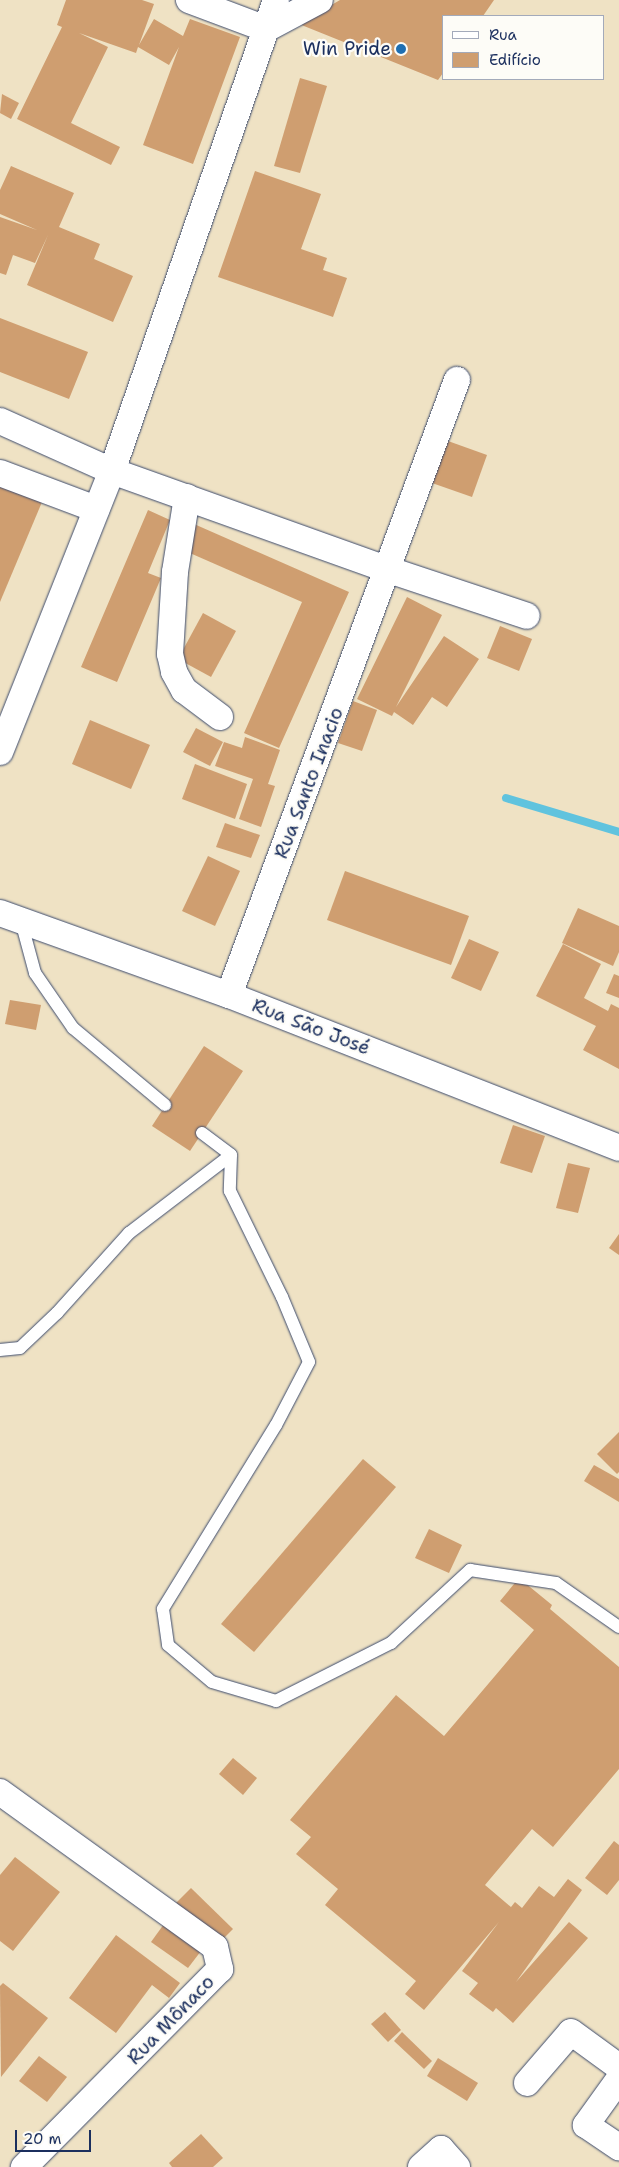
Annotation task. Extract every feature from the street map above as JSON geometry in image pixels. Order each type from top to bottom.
[{"type":"street","points":[[189,0],[266,29],[320,0]]},
{"type":"street","points":[[0,752],[112,470],[276,0]]},
{"type":"street","name":"Rua Santo Inacio","points":[[229,995],[389,570],[457,380]]},
{"type":"street","points":[[0,421],[112,470],[389,570],[527,616]]},
{"type":"street","points":[[0,473],[96,509]]},
{"type":"street","points":[[187,497],[175,572],[170,654],[174,672],[184,690],[220,717]]},
{"type":"street","name":"Rua São José","points":[[11,917],[229,995],[619,1148]]},
{"type":"street","name":"Rua Mônaco","points":[[0,1792],[215,1947],[220,1969],[24,2167]]},
{"type":"street","points":[[527,2083],[571,2032],[619,2067]]},
{"type":"street","points":[[619,2079],[586,2124],[619,2147]]},
{"type":"street","points":[[421,2167],[441,2149],[458,2167]]},
{"type":"lane","points":[[11,917],[35,972],[72,1028],[165,1105]]},
{"type":"lane","points":[[202,1133],[231,1155]]},
{"type":"lane","points":[[0,1350],[20,1348],[58,1313],[129,1233],[231,1155]]},
{"type":"lane","points":[[231,1155],[230,1192],[282,1297],[309,1362],[276,1426],[163,1609],[168,1645],[212,1682],[276,1701],[391,1643],[470,1570],[556,1583],[619,1627]]},
{"type":"building","points":[[66,0],[142,0],[154,4],[139,45],[154,19],[183,36],[190,19],[240,37],[193,164],[143,145],[179,47],[169,65],[138,47],[136,53],[79,33],[108,47],[71,123],[120,147],[111,165],[17,119],[62,27],[57,25]]},
{"type":"building","name":"Win Pride","points":[[340,0],[494,0],[484,15],[442,15],[442,74],[438,80],[299,24]]},
{"type":"building","points":[[300,78],[327,86],[300,173],[274,166]]},
{"type":"building","points":[[2,94],[19,103],[11,119],[0,113]]},
{"type":"building","points":[[11,166],[74,193],[59,227],[100,244],[94,259],[133,276],[113,322],[27,285],[48,235],[35,263],[13,255],[6,275],[0,273],[0,217],[37,230],[0,214],[0,190]]},
{"type":"building","points":[[255,171],[321,194],[301,249],[327,258],[323,270],[347,278],[333,317],[218,277]]},
{"type":"building","points":[[0,318],[88,352],[69,399],[0,372]]},
{"type":"building","points":[[448,441],[487,455],[472,497],[432,483]]},
{"type":"building","points":[[0,485],[42,502],[0,602]]},
{"type":"building","points":[[148,510],[170,520],[148,573],[161,578],[117,682],[81,667]]},
{"type":"building","points":[[194,524],[349,592],[279,748],[244,733],[302,602],[183,550]]},
{"type":"building","points":[[407,597],[442,615],[396,707],[444,636],[479,659],[447,707],[432,697],[413,725],[394,712],[392,716],[357,699]]},
{"type":"building","points":[[203,613],[236,631],[211,677],[178,659]]},
{"type":"building","points":[[500,626],[532,639],[519,671],[487,658]]},
{"type":"building","points":[[353,701],[377,710],[362,751],[338,743]]},
{"type":"building","points":[[90,720],[150,745],[131,789],[72,764]]},
{"type":"building","points":[[196,728],[223,742],[210,766],[183,752]]},
{"type":"building","points":[[245,737],[280,750],[268,784],[275,786],[261,827],[239,819],[253,779],[215,766],[224,742],[242,748]]},
{"type":"building","points":[[195,764],[247,784],[235,819],[182,799]]},
{"type":"building","points":[[225,823],[260,835],[251,858],[216,847]]},
{"type":"building","points":[[208,856],[240,871],[215,926],[182,911]]},
{"type":"building","points":[[345,871],[469,916],[451,965],[327,920]]},
{"type":"building","points":[[578,908],[619,926],[619,952],[613,966],[562,943]]},
{"type":"building","points":[[469,939],[499,952],[481,991],[451,978]]},
{"type":"building","points":[[563,944],[601,964],[584,998],[608,1011],[611,1004],[619,1008],[619,1069],[583,1050],[596,1026],[536,996]]},
{"type":"building","points":[[614,974],[619,976],[619,998],[606,993]]},
{"type":"building","points":[[10,1000],[41,1005],[36,1030],[5,1024]]},
{"type":"building","points":[[204,1046],[243,1071],[190,1151],[152,1126]]},
{"type":"building","points":[[513,1125],[545,1136],[532,1173],[500,1163]]},
{"type":"building","points":[[568,1163],[590,1168],[578,1213],[556,1208]]},
{"type":"building","points":[[619,1234],[619,1255],[609,1248]]},
{"type":"building","points":[[619,1432],[619,1472],[617,1474],[597,1454]]},
{"type":"building","points":[[363,1459],[396,1487],[254,1652],[221,1624]]},
{"type":"building","points":[[594,1465],[619,1479],[619,1502],[584,1481]]},
{"type":"building","points":[[429,1529],[462,1545],[449,1573],[415,1558]]},
{"type":"building","points":[[519,1578],[552,1605],[550,1609],[619,1667],[619,1769],[553,1847],[532,1829],[485,1885],[511,1907],[515,1902],[522,1908],[539,1886],[554,1897],[568,1879],[582,1890],[516,1982],[569,1922],[588,1938],[513,2023],[496,2008],[493,2012],[469,1994],[478,1983],[462,1971],[499,1922],[424,2010],[405,1994],[416,1981],[325,1905],[338,1889],[296,1854],[311,1837],[290,1820],[396,1695],[444,1736],[534,1630],[500,1601]]},
{"type":"building","points":[[233,1758],[257,1778],[243,1795],[219,1774]]},
{"type":"building","points":[[614,1841],[619,1845],[619,1880],[607,1895],[585,1878]]},
{"type":"building","points":[[15,1857],[60,1892],[13,1951],[0,1941],[0,1875]]},
{"type":"building","points":[[191,1888],[233,1929],[218,1944],[176,1903]]},
{"type":"building","points":[[164,1924],[201,1951],[188,1968],[151,1942]]},
{"type":"building","points":[[116,1935],[180,1983],[169,1998],[152,1985],[116,2033],[69,1998]]},
{"type":"building","points":[[3,1983],[48,2018],[1,2077],[0,1986]]},
{"type":"building","points":[[385,2012],[401,2030],[388,2042],[371,2024]]},
{"type":"building","points":[[402,2032],[432,2061],[424,2069],[394,2041]]},
{"type":"building","points":[[39,2056],[67,2077],[47,2102],[19,2081]]},
{"type":"building","points":[[438,2058],[478,2083],[467,2101],[427,2076]]},
{"type":"building","points":[[201,2134],[223,2158],[213,2167],[172,2167],[169,2163]]},
{"type":"waterway","points":[[506,798],[619,832]]},
{"type":"place","name":"Win Pride","points":[[401,49]]}]
